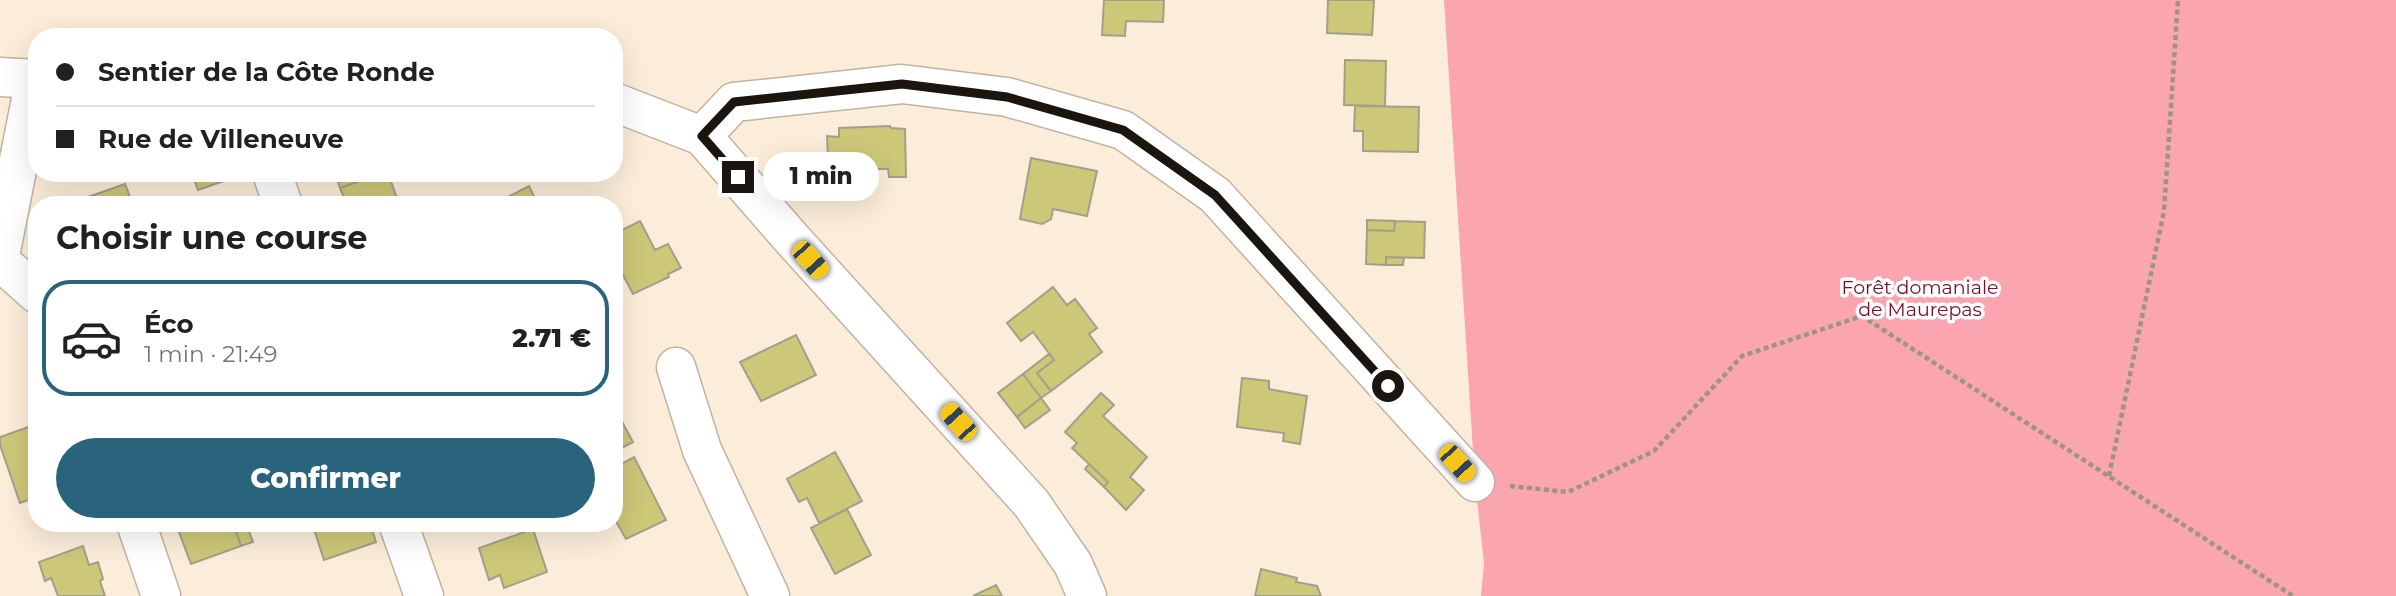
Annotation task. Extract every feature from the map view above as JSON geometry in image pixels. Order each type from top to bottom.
[{"type":"street","points":[[24,78],[0,259],[28,285]]},
{"type":"street","points":[[702,136],[734,102],[902,84],[1007,97],[1123,130],[1215,195],[1475,482]]},
{"type":"street","points":[[623,105],[702,136],[1031,503],[1073,564],[1087,596]]},
{"type":"street","points":[[676,367],[702,450],[770,596]]},
{"type":"street","points":[[139,532],[161,596]]},
{"type":"street","points":[[401,532],[424,596]]},
{"type":"path","points":[[2109,476],[2164,211],[2178,0]]},
{"type":"path","points":[[1475,482],[1567,492],[1654,451],[1742,356],[1863,316],[2293,596]]},
{"type":"green space","name":"Forêt domaniale de Maurepas","points":[[1444,0],[2396,0],[2396,596],[1481,596],[1484,563],[1475,482]]},
{"type":"building","points":[[1104,0],[1164,0],[1163,22],[1126,21],[1125,36],[1102,35]]},
{"type":"building","points":[[1328,0],[1374,0],[1372,35],[1327,33]]},
{"type":"building","points":[[1345,60],[1386,61],[1385,106],[1344,105]]},
{"type":"building","points":[[1355,106],[1419,107],[1418,152],[1363,151],[1363,131],[1354,131]]},
{"type":"building","points":[[890,126],[905,129],[906,177],[889,177],[888,169],[853,169],[851,158],[828,158],[827,136],[839,137],[839,128]]},
{"type":"building","points":[[1031,158],[1097,171],[1087,216],[1053,209],[1051,219],[1042,224],[1020,219]]},
{"type":"building","points":[[195,182],[221,182],[198,190]]},
{"type":"building","points":[[338,182],[357,182],[340,188]]},
{"type":"building","points":[[357,182],[391,182],[396,196],[343,196],[340,188]]},
{"type":"building","points":[[125,184],[130,196],[91,196]]},
{"type":"building","points":[[529,186],[534,196],[510,196]]},
{"type":"building","points":[[1367,220],[1395,221],[1394,231],[1367,230]]},
{"type":"building","points":[[640,221],[655,250],[668,244],[681,268],[668,274],[669,277],[633,294],[623,275],[623,230]]},
{"type":"building","points":[[1395,221],[1425,222],[1424,258],[1386,257],[1386,265],[1366,264],[1367,230],[1394,231]]},
{"type":"building","points":[[1386,257],[1404,258],[1403,265],[1386,265]]},
{"type":"building","points":[[1053,287],[1067,305],[1075,299],[1097,328],[1089,334],[1102,352],[1051,391],[1037,373],[1054,360],[1033,332],[1021,341],[1007,323]]},
{"type":"building","points":[[796,335],[816,375],[761,401],[740,362]]},
{"type":"building","points":[[1049,354],[1054,360],[1037,373],[1051,391],[1041,398],[1023,374]]},
{"type":"building","points":[[1023,374],[1041,398],[1017,417],[998,393]]},
{"type":"building","points":[[1242,378],[1269,381],[1269,389],[1307,396],[1300,444],[1283,441],[1284,433],[1237,427]]},
{"type":"building","points":[[1101,393],[1114,405],[1103,416],[1147,457],[1130,477],[1144,490],[1126,510],[1104,487],[1108,482],[1072,448],[1077,443],[1065,432]]},
{"type":"building","points":[[1041,398],[1050,410],[1025,428],[1017,417]]},
{"type":"building","points":[[623,424],[633,442],[623,447]]},
{"type":"building","points":[[28,427],[28,500],[20,503],[0,445],[0,437]]},
{"type":"building","points":[[835,452],[862,501],[819,523],[807,498],[799,502],[787,479]]},
{"type":"building","points":[[634,457],[666,520],[626,539],[622,532],[623,463]]},
{"type":"building","points":[[1089,464],[1108,482],[1104,487],[1085,469]]},
{"type":"building","points":[[847,509],[871,555],[835,574],[811,528]]},
{"type":"building","points":[[179,532],[236,532],[241,546],[191,564]]},
{"type":"building","points":[[236,532],[249,532],[253,542],[241,546]]},
{"type":"building","points":[[315,532],[373,532],[376,542],[324,560]]},
{"type":"building","points":[[524,532],[534,532],[547,572],[504,588],[500,575],[489,580],[479,548]]},
{"type":"building","points":[[83,546],[89,565],[98,562],[105,596],[58,596],[51,578],[45,581],[39,562]]},
{"type":"building","points":[[1261,569],[1297,578],[1296,582],[1317,586],[1321,596],[1255,596]]},
{"type":"building","points":[[996,585],[1002,596],[973,596]]},
{"type":"route","points":[[738,177],[702,136],[734,102],[902,84],[1007,97],[1123,130],[1215,195],[1388,386]]}]
